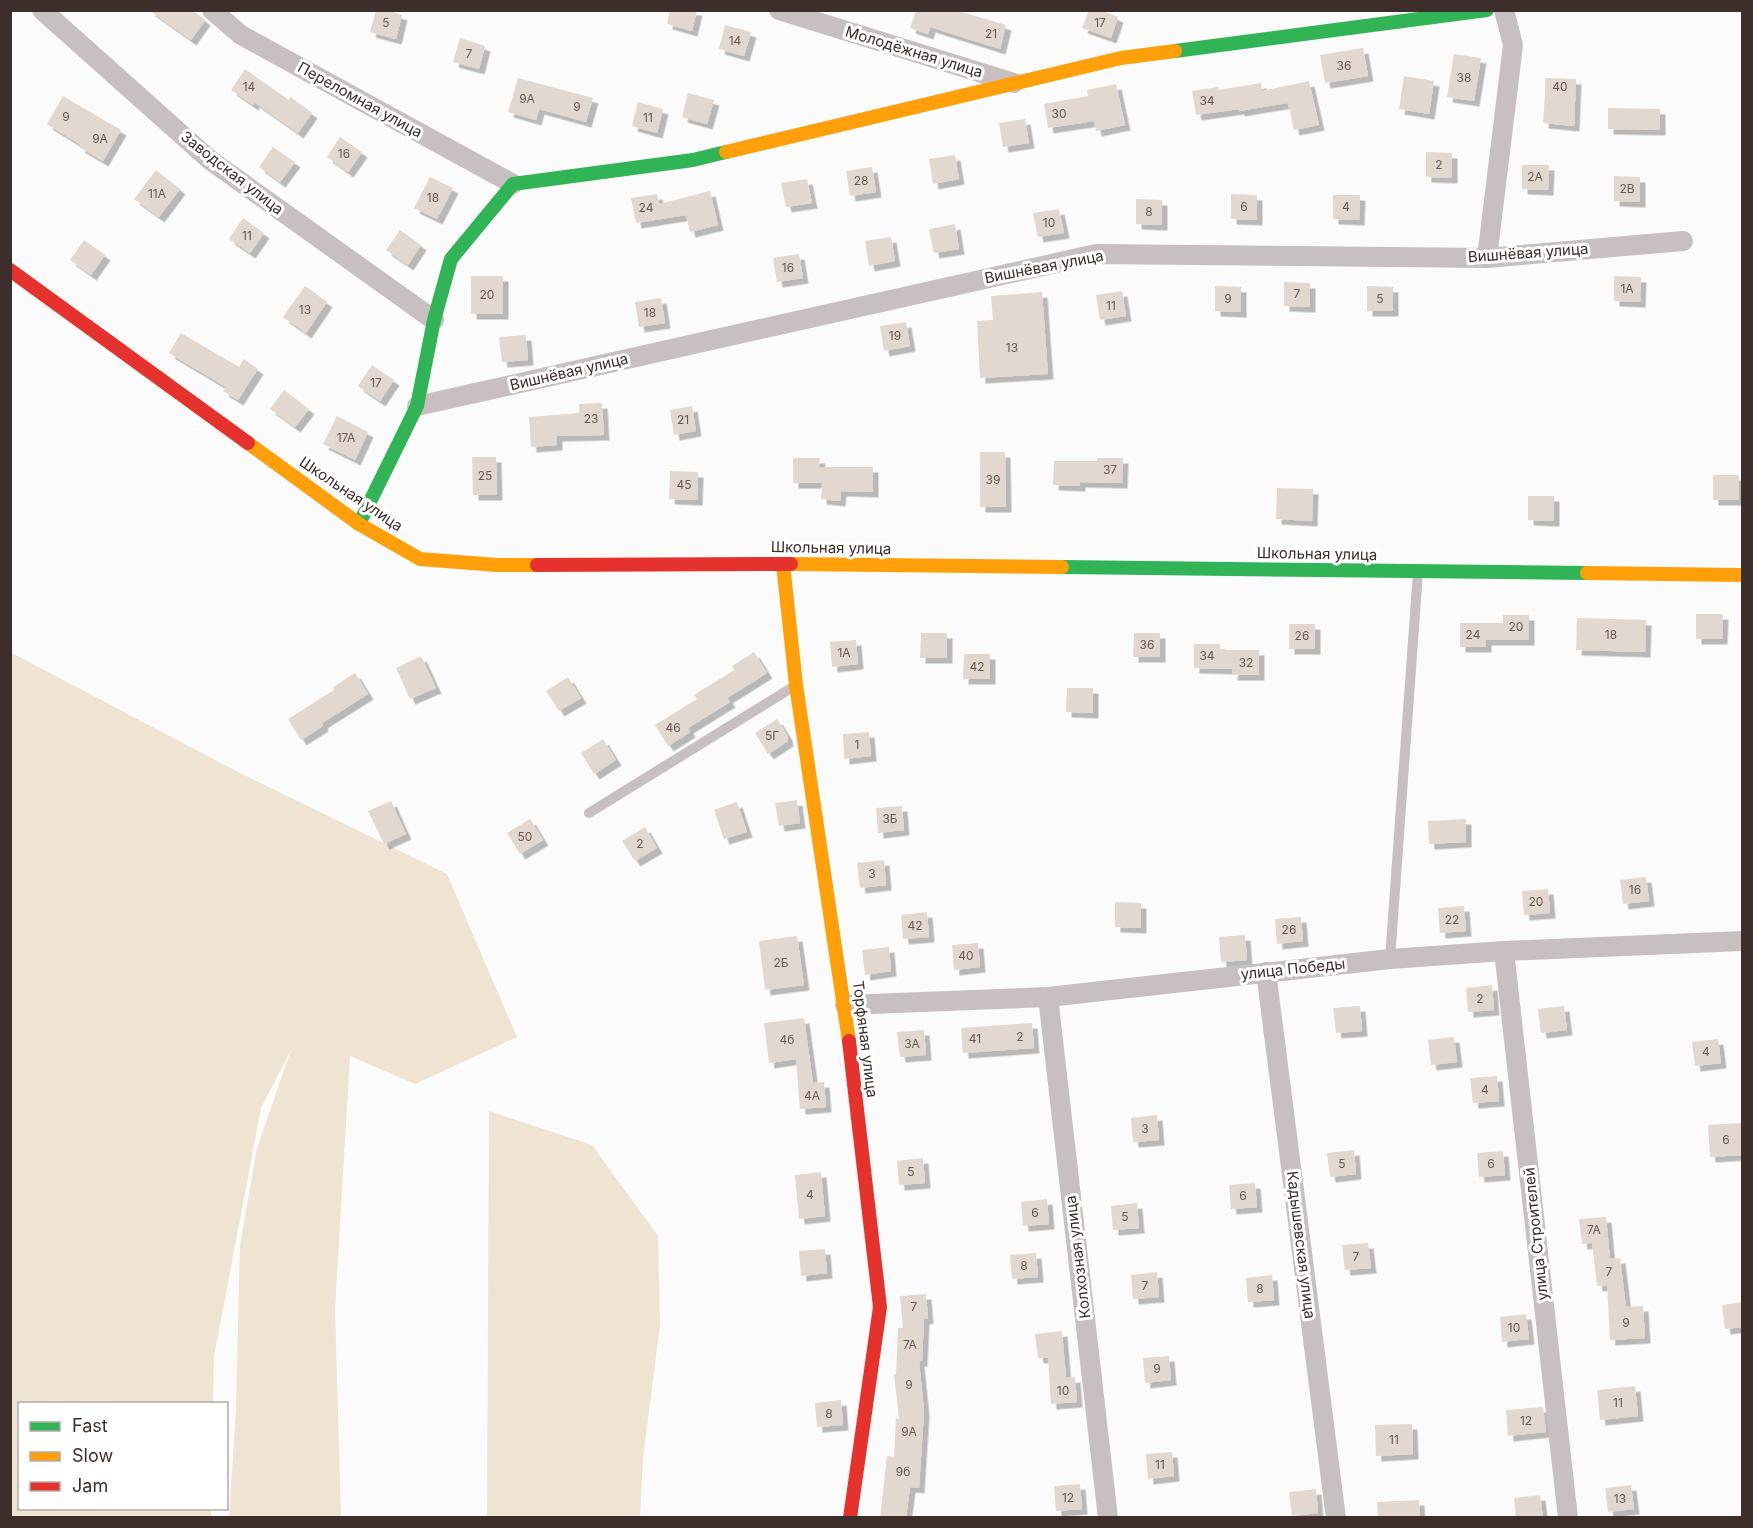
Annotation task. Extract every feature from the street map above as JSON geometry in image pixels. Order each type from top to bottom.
[{"type":"street","name":"Заводская улица","points":[[42,10],[210,160],[434,320]]},
{"type":"street","name":"Переломная улица","points":[[212,10],[240,35],[513,184]]},
{"type":"street","name":"Молодёжная улица","points":[[779,10],[1014,82]]},
{"type":"street","points":[[359,524],[417,406],[434,320],[451,259],[513,184],[693,160],[1121,58],[1486,10]]},
{"type":"street","points":[[1487,258],[1513,45],[1504,10]]},
{"type":"street","name":"Вишнёвая улица","points":[[417,406],[1096,254],[1487,258],[1683,241]]},
{"type":"street","name":"Школьная улица","points":[[10,270],[359,524],[420,559],[497,565],[783,564],[1743,575]]},
{"type":"street","name":"Торфяная улица","points":[[783,564],[796,685],[845,1005],[880,1307],[850,1518]]},
{"type":"street","name":"улица Победы","points":[[845,1005],[1048,997],[1390,959],[1504,951],[1742,944]]},
{"type":"street","name":"улица Строителей","points":[[1504,951],[1568,1518]]},
{"type":"street","name":"Кадышевская улица","points":[[1266,972],[1336,1518]]},
{"type":"street","name":"Колхозная улица","points":[[1048,997],[1108,1518]]},
{"type":"lane","points":[[1390,959],[1418,571]]},
{"type":"lane","points":[[589,813],[796,685]]},
{"type":"shaded area","points":[[10,652],[238,772],[447,874],[517,1037],[415,1084],[350,1056],[335,1309],[341,1517],[229,1517],[236,1409],[240,1245],[257,1148],[291,1050],[261,1108],[214,1357],[213,1402],[18,1402],[18,1510],[211,1510],[211,1517],[11,1517]]},
{"type":"shaded area","points":[[489,1111],[592,1145],[658,1236],[660,1325],[643,1458],[640,1517],[487,1517]]},
{"type":"building","points":[[149,10],[192,10],[205,20],[191,40]]},
{"type":"building","points":[[376,10],[386,10],[402,15],[396,39],[370,32]]},
{"type":"building","points":[[670,10],[697,10],[692,31],[667,24]]},
{"type":"building","points":[[916,10],[955,10],[1006,25],[1000,49],[930,27],[928,34],[910,28]]},
{"type":"building","points":[[1089,10],[1100,10],[1118,17],[1111,38],[1082,28]]},
{"type":"building","points":[[725,25],[751,32],[744,56],[719,49]]},
{"type":"building","points":[[460,38],[485,46],[479,69],[453,62]]},
{"type":"building","points":[[1363,48],[1368,76],[1325,83],[1320,55]]},
{"type":"building","points":[[1454,54],[1481,58],[1474,101],[1447,97]]},
{"type":"building","points":[[245,69],[289,100],[291,97],[312,113],[298,133],[254,102],[253,105],[231,90]]},
{"type":"building","points":[[1404,76],[1434,81],[1429,114],[1399,109]]},
{"type":"building","points":[[518,78],[593,98],[586,122],[539,109],[536,120],[508,112]]},
{"type":"building","points":[[1545,78],[1576,79],[1574,126],[1543,123]]},
{"type":"building","points":[[1309,81],[1319,125],[1294,130],[1288,103],[1196,115],[1192,91],[1218,87],[1218,90],[1261,83],[1262,91]]},
{"type":"building","points":[[1116,84],[1125,125],[1096,131],[1094,121],[1048,128],[1044,104],[1088,96],[1087,90]]},
{"type":"building","points":[[688,93],[714,100],[707,124],[682,117]]},
{"type":"building","points":[[63,96],[121,130],[103,161],[47,124]]},
{"type":"building","points":[[638,102],[663,109],[657,133],[632,126]]},
{"type":"building","points":[[1608,108],[1660,109],[1660,130],[1608,129]]},
{"type":"building","points":[[1025,119],[1029,143],[1003,147],[999,123]]},
{"type":"building","points":[[340,137],[362,152],[348,172],[327,157]]},
{"type":"building","points":[[273,147],[295,162],[280,182],[259,167]]},
{"type":"building","points":[[1426,152],[1452,153],[1452,178],[1426,177]]},
{"type":"building","points":[[955,155],[959,179],[933,184],[929,159]]},
{"type":"building","points":[[1522,165],[1549,165],[1548,190],[1522,189]]},
{"type":"building","points":[[872,167],[876,192],[850,196],[846,171]]},
{"type":"building","points":[[156,170],[180,189],[159,217],[134,199]]},
{"type":"building","points":[[1614,176],[1640,177],[1640,202],[1614,201]]},
{"type":"building","points":[[430,177],[453,188],[437,219],[414,208]]},
{"type":"building","points":[[807,179],[812,203],[786,207],[781,183]]},
{"type":"building","points":[[710,191],[718,225],[690,232],[686,215],[636,223],[631,198],[657,194],[659,204]]},
{"type":"building","points":[[1231,194],[1257,195],[1257,220],[1231,219]]},
{"type":"building","points":[[1333,195],[1360,195],[1359,220],[1333,219]]},
{"type":"building","points":[[1136,199],[1162,200],[1162,225],[1136,224]]},
{"type":"building","points":[[1059,209],[1064,233],[1038,237],[1033,213]]},
{"type":"building","points":[[243,218],[264,233],[250,253],[229,239]]},
{"type":"building","points":[[955,224],[959,249],[934,253],[929,229]]},
{"type":"building","points":[[400,230],[421,245],[408,265],[386,250]]},
{"type":"building","points":[[891,237],[895,261],[869,266],[865,241]]},
{"type":"building","points":[[84,240],[105,255],[91,275],[70,260]]},
{"type":"building","points":[[799,254],[803,278],[777,282],[773,258]]},
{"type":"building","points":[[471,276],[503,276],[503,314],[471,314]]},
{"type":"building","points":[[1614,276],[1641,277],[1640,302],[1614,301]]},
{"type":"building","points":[[1284,282],[1310,283],[1310,307],[1284,306]]},
{"type":"building","points":[[305,286],[327,302],[306,333],[283,317]]},
{"type":"building","points":[[1215,286],[1241,287],[1241,312],[1215,311]]},
{"type":"building","points":[[1367,286],[1393,287],[1393,311],[1367,311]]},
{"type":"building","points":[[1122,291],[1126,316],[1100,320],[1096,295]]},
{"type":"building","points":[[1042,292],[1048,374],[980,378],[977,321],[993,320],[991,296]]},
{"type":"building","points":[[661,298],[665,323],[639,327],[635,302]]},
{"type":"building","points":[[906,322],[910,346],[884,351],[880,326]]},
{"type":"building","points":[[181,333],[239,367],[244,359],[258,369],[238,400],[223,391],[226,387],[169,353]]},
{"type":"building","points":[[526,335],[528,360],[502,362],[499,337]]},
{"type":"building","points":[[372,365],[394,380],[380,401],[358,386]]},
{"type":"building","points":[[284,390],[309,409],[295,427],[270,409]]},
{"type":"building","points":[[602,403],[604,435],[557,436],[557,445],[531,447],[529,417],[579,413],[579,404]]},
{"type":"building","points":[[692,406],[696,431],[674,435],[670,410]]},
{"type":"building","points":[[337,416],[368,432],[355,460],[323,444]]},
{"type":"building","points":[[980,452],[1005,452],[1006,507],[980,507]]},
{"type":"building","points":[[472,457],[496,457],[497,495],[473,495]]},
{"type":"building","points":[[793,458],[820,458],[819,467],[873,467],[873,492],[841,491],[840,501],[821,499],[822,483],[793,483]]},
{"type":"building","points":[[1097,458],[1123,458],[1122,483],[1080,482],[1080,486],[1053,485],[1054,461],[1097,461]]},
{"type":"building","points":[[670,471],[698,472],[697,500],[669,499]]},
{"type":"building","points":[[1713,475],[1739,475],[1739,500],[1713,500]]},
{"type":"building","points":[[1277,488],[1313,489],[1312,521],[1276,519]]},
{"type":"building","points":[[1528,496],[1554,496],[1554,521],[1528,520]]},
{"type":"building","points":[[1696,614],[1723,614],[1722,639],[1696,639]]},
{"type":"building","points":[[1503,615],[1529,615],[1529,640],[1486,640],[1486,647],[1460,647],[1460,623],[1503,623]]},
{"type":"building","points":[[1577,618],[1646,620],[1645,652],[1576,650]]},
{"type":"building","points":[[1289,624],[1315,624],[1315,649],[1289,649]]},
{"type":"building","points":[[921,633],[947,633],[947,658],[920,658]]},
{"type":"building","points":[[1134,633],[1160,633],[1160,657],[1133,657]]},
{"type":"building","points":[[856,640],[858,664],[832,667],[830,642]]},
{"type":"building","points":[[1194,644],[1220,644],[1220,650],[1259,650],[1259,675],[1232,675],[1233,669],[1194,668]]},
{"type":"building","points":[[754,652],[767,673],[727,698],[730,702],[688,728],[690,732],[668,746],[655,725],[697,699],[694,695],[734,670],[732,666]]},
{"type":"building","points":[[964,654],[990,654],[990,679],[963,679]]},
{"type":"building","points":[[421,656],[436,688],[410,699],[396,668]]},
{"type":"building","points":[[355,673],[368,694],[322,723],[323,726],[301,740],[288,719],[334,690],[333,687]]},
{"type":"building","points":[[568,677],[581,698],[559,711],[546,691]]},
{"type":"building","points":[[1067,688],[1093,688],[1093,713],[1066,712]]},
{"type":"building","points":[[777,719],[788,741],[768,754],[755,733]]},
{"type":"building","points":[[869,732],[871,756],[844,759],[843,734]]},
{"type":"building","points":[[603,739],[616,760],[594,774],[581,753]]},
{"type":"building","points":[[797,800],[800,823],[779,826],[775,803]]},
{"type":"building","points":[[391,801],[406,834],[384,844],[368,811]]},
{"type":"building","points":[[737,802],[747,832],[724,839],[714,810]]},
{"type":"building","points":[[902,806],[904,830],[878,833],[876,808]]},
{"type":"building","points":[[530,819],[543,840],[520,854],[507,833]]},
{"type":"building","points":[[1466,819],[1466,842],[1429,844],[1428,821]]},
{"type":"building","points":[[645,827],[657,848],[635,861],[622,841]]},
{"type":"building","points":[[884,860],[886,885],[860,888],[857,863]]},
{"type":"building","points":[[1646,877],[1649,901],[1623,904],[1620,880]]},
{"type":"building","points":[[1548,889],[1550,913],[1524,915],[1522,891]]},
{"type":"building","points":[[1115,902],[1141,903],[1141,928],[1115,927]]},
{"type":"building","points":[[1464,906],[1466,931],[1440,933],[1438,908]]},
{"type":"building","points":[[927,912],[929,937],[903,939],[901,915]]},
{"type":"building","points":[[1301,917],[1303,941],[1277,944],[1275,919]]},
{"type":"building","points":[[1245,935],[1247,960],[1221,962],[1219,937]]},
{"type":"building","points":[[797,936],[804,985],[765,990],[759,941]]},
{"type":"building","points":[[978,943],[980,967],[954,970],[952,945]]},
{"type":"building","points":[[889,947],[891,971],[865,975],[862,950]]},
{"type":"building","points":[[1492,985],[1494,1010],[1468,1012],[1466,988]]},
{"type":"building","points":[[1360,1006],[1362,1031],[1336,1033],[1333,1008]]},
{"type":"building","points":[[1564,1006],[1567,1030],[1541,1033],[1538,1009]]},
{"type":"building","points":[[804,1018],[813,1083],[824,1082],[826,1107],[800,1109],[796,1059],[769,1063],[764,1023]]},
{"type":"building","points":[[1032,1023],[1034,1048],[963,1053],[961,1028]]},
{"type":"building","points":[[924,1030],[926,1055],[900,1057],[897,1032]]},
{"type":"building","points":[[1454,1037],[1457,1062],[1431,1065],[1428,1040]]},
{"type":"building","points":[[1718,1039],[1721,1063],[1695,1066],[1692,1042]]},
{"type":"building","points":[[1497,1076],[1499,1101],[1473,1103],[1470,1078]]},
{"type":"building","points":[[1157,1115],[1159,1140],[1133,1142],[1131,1118]]},
{"type":"building","points":[[1743,1123],[1743,1155],[1710,1157],[1708,1125]]},
{"type":"building","points":[[1354,1150],[1356,1174],[1330,1177],[1327,1153]]},
{"type":"building","points":[[1503,1151],[1505,1175],[1479,1177],[1477,1153]]},
{"type":"building","points":[[923,1158],[925,1183],[899,1185],[897,1161]]},
{"type":"building","points":[[821,1172],[825,1216],[799,1219],[795,1175]]},
{"type":"building","points":[[1255,1183],[1257,1207],[1231,1209],[1229,1185]]},
{"type":"building","points":[[1047,1199],[1049,1224],[1023,1226],[1021,1202]]},
{"type":"building","points":[[1137,1203],[1139,1228],[1113,1230],[1111,1206]]},
{"type":"building","points":[[1606,1217],[1610,1259],[1620,1258],[1626,1307],[1643,1306],[1645,1338],[1610,1340],[1607,1285],[1597,1286],[1592,1243],[1582,1244],[1579,1219]]},
{"type":"building","points":[[1368,1243],[1371,1268],[1345,1270],[1342,1245]]},
{"type":"building","points":[[825,1249],[827,1273],[801,1276],[799,1251]]},
{"type":"building","points":[[1036,1253],[1038,1277],[1012,1279],[1010,1255]]},
{"type":"building","points":[[1157,1272],[1159,1297],[1133,1299],[1131,1275]]},
{"type":"building","points":[[1272,1275],[1274,1300],[1248,1302],[1246,1278]]},
{"type":"building","points":[[926,1294],[928,1318],[924,1319],[922,1361],[919,1361],[924,1411],[919,1488],[910,1487],[906,1518],[880,1518],[887,1456],[894,1457],[896,1418],[899,1419],[894,1374],[896,1374],[898,1328],[903,1328],[900,1296]]},
{"type":"building","points":[[1743,1302],[1743,1327],[1725,1329],[1722,1305]]},
{"type":"building","points":[[1526,1314],[1529,1339],[1502,1342],[1500,1317]]},
{"type":"building","points":[[1062,1331],[1066,1378],[1075,1377],[1077,1402],[1051,1404],[1048,1358],[1038,1358],[1035,1334]]},
{"type":"building","points":[[1169,1356],[1171,1380],[1145,1383],[1143,1358]]},
{"type":"building","points":[[1635,1386],[1638,1416],[1600,1420],[1597,1390]]},
{"type":"building","points":[[841,1400],[843,1425],[817,1427],[815,1403]]},
{"type":"building","points":[[1543,1407],[1546,1432],[1508,1436],[1506,1410]]},
{"type":"building","points":[[1412,1424],[1413,1454],[1376,1456],[1375,1425]]},
{"type":"building","points":[[1172,1452],[1174,1476],[1148,1479],[1146,1454]]},
{"type":"building","points":[[1080,1484],[1082,1509],[1056,1511],[1054,1486]]},
{"type":"building","points":[[1631,1485],[1634,1509],[1608,1512],[1605,1488]]},
{"type":"building","points":[[1316,1489],[1318,1513],[1292,1516],[1289,1492]]},
{"type":"building","points":[[1540,1495],[1543,1518],[1516,1518],[1514,1498]]},
{"type":"building","points":[[1419,1500],[1420,1518],[1378,1518],[1377,1502]]},
{"type":"traffic: fast","points":[[1175,51],[1487,10]]},
{"type":"traffic: fast","points":[[359,524],[417,406],[434,320],[451,259],[513,184],[693,160],[726,152]]},
{"type":"traffic: fast","points":[[1062,567],[1587,573]]},
{"type":"traffic: slow","points":[[726,152],[1121,58],[1175,51]]},
{"type":"traffic: slow","points":[[248,443],[359,524],[420,559],[497,565],[537,565]]},
{"type":"traffic: slow","points":[[783,564],[796,685],[849,1041]]},
{"type":"traffic: slow","points":[[791,564],[1062,567]]},
{"type":"traffic: slow","points":[[1587,573],[1742,575]]},
{"type":"traffic: jam","points":[[10,270],[248,443]]},
{"type":"traffic: jam","points":[[537,565],[791,564]]},
{"type":"traffic: jam","points":[[849,1041],[880,1307],[850,1518]]}]
